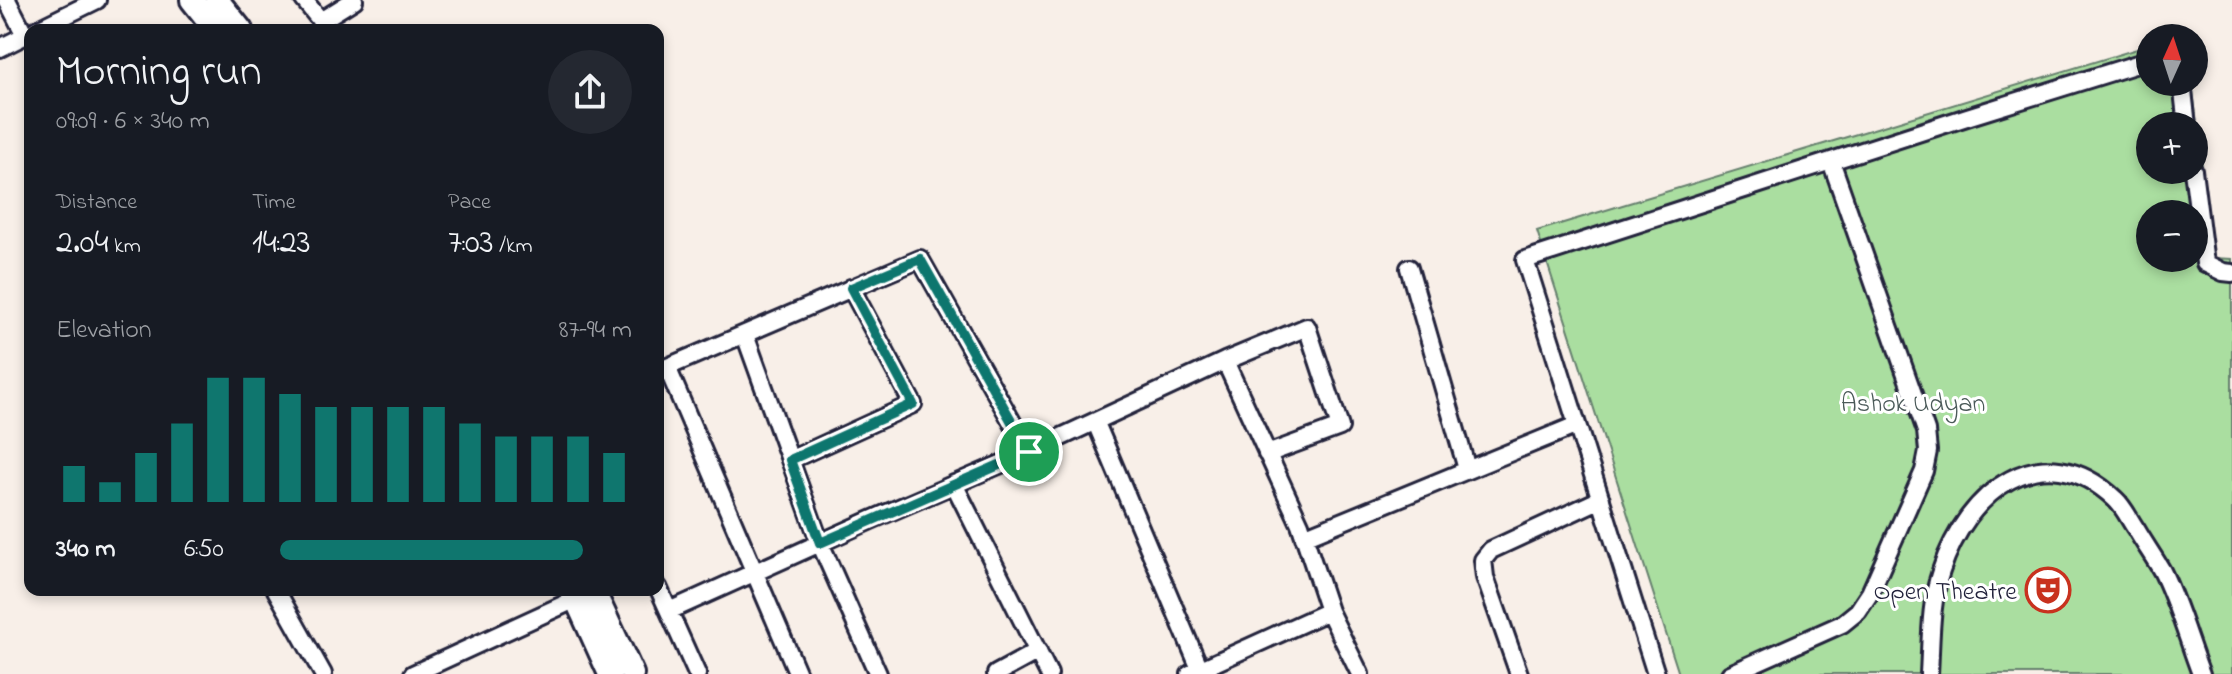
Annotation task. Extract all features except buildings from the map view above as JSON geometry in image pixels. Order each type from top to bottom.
[{"type":"main road","points":[[192,0],[211,24]]},
{"type":"main road","points":[[217,0],[236,24]]},
{"type":"main road","points":[[581,596],[610,674]]},
{"type":"main road","points":[[582,596],[632,674]]},
{"type":"street","points":[[7,0],[24,24]]},
{"type":"street","points":[[48,24],[97,0]]},
{"type":"street","points":[[304,0],[324,24]]},
{"type":"street","points":[[326,24],[354,0]]},
{"type":"street","points":[[0,48],[24,36]]},
{"type":"street","points":[[1656,674],[1525,260],[2136,64]]},
{"type":"street","points":[[1730,674],[1842,624],[1858,611],[1870,593],[1924,471],[1928,451],[1926,431],[1831,161]]},
{"type":"street","points":[[2195,184],[2205,263],[2232,273]]},
{"type":"street","points":[[664,368],[920,259],[1029,452]]},
{"type":"street","points":[[1409,268],[1467,469]]},
{"type":"street","points":[[790,460],[913,404],[851,288]]},
{"type":"street","points":[[669,611],[1307,327],[1340,427],[1267,454]]},
{"type":"street","points":[[745,335],[820,543],[878,674]]},
{"type":"street","points":[[1225,361],[1304,537],[1329,611],[1360,674]]},
{"type":"street","points":[[664,373],[798,674]]},
{"type":"street","points":[[1096,423],[1195,672],[1329,611]]},
{"type":"street","points":[[1304,537],[1577,425]]},
{"type":"street","points":[[1929,674],[1932,618],[1940,572],[1959,529],[1990,492],[2015,476],[2039,470],[2061,470],[2080,476],[2100,486],[2118,502],[2162,572],[2201,674]]},
{"type":"street","points":[[954,484],[1049,674]]},
{"type":"street","points":[[1519,674],[1485,577],[1483,560],[1491,550],[1601,499]]},
{"type":"street","points":[[279,596],[323,674]]},
{"type":"street","points":[[413,674],[574,596]]},
{"type":"street","points":[[662,596],[697,674]]},
{"type":"street","points":[[996,674],[1038,651]]},
{"type":"green space","name":"Ashok Udyan","points":[[2136,49],[2136,96],[2194,96],[2196,112],[2136,112],[2136,184],[2204,184],[2206,200],[2136,200],[2136,272],[2208,272],[2208,216],[2213,258],[2232,259],[2232,674],[1679,674],[1537,231]]},
{"type":"place","name":"Open Theatre","points":[[2048,590]]},
{"type":"route","points":[[920,259],[1029,452],[820,543],[790,460],[913,404],[851,288],[920,259]]}]
